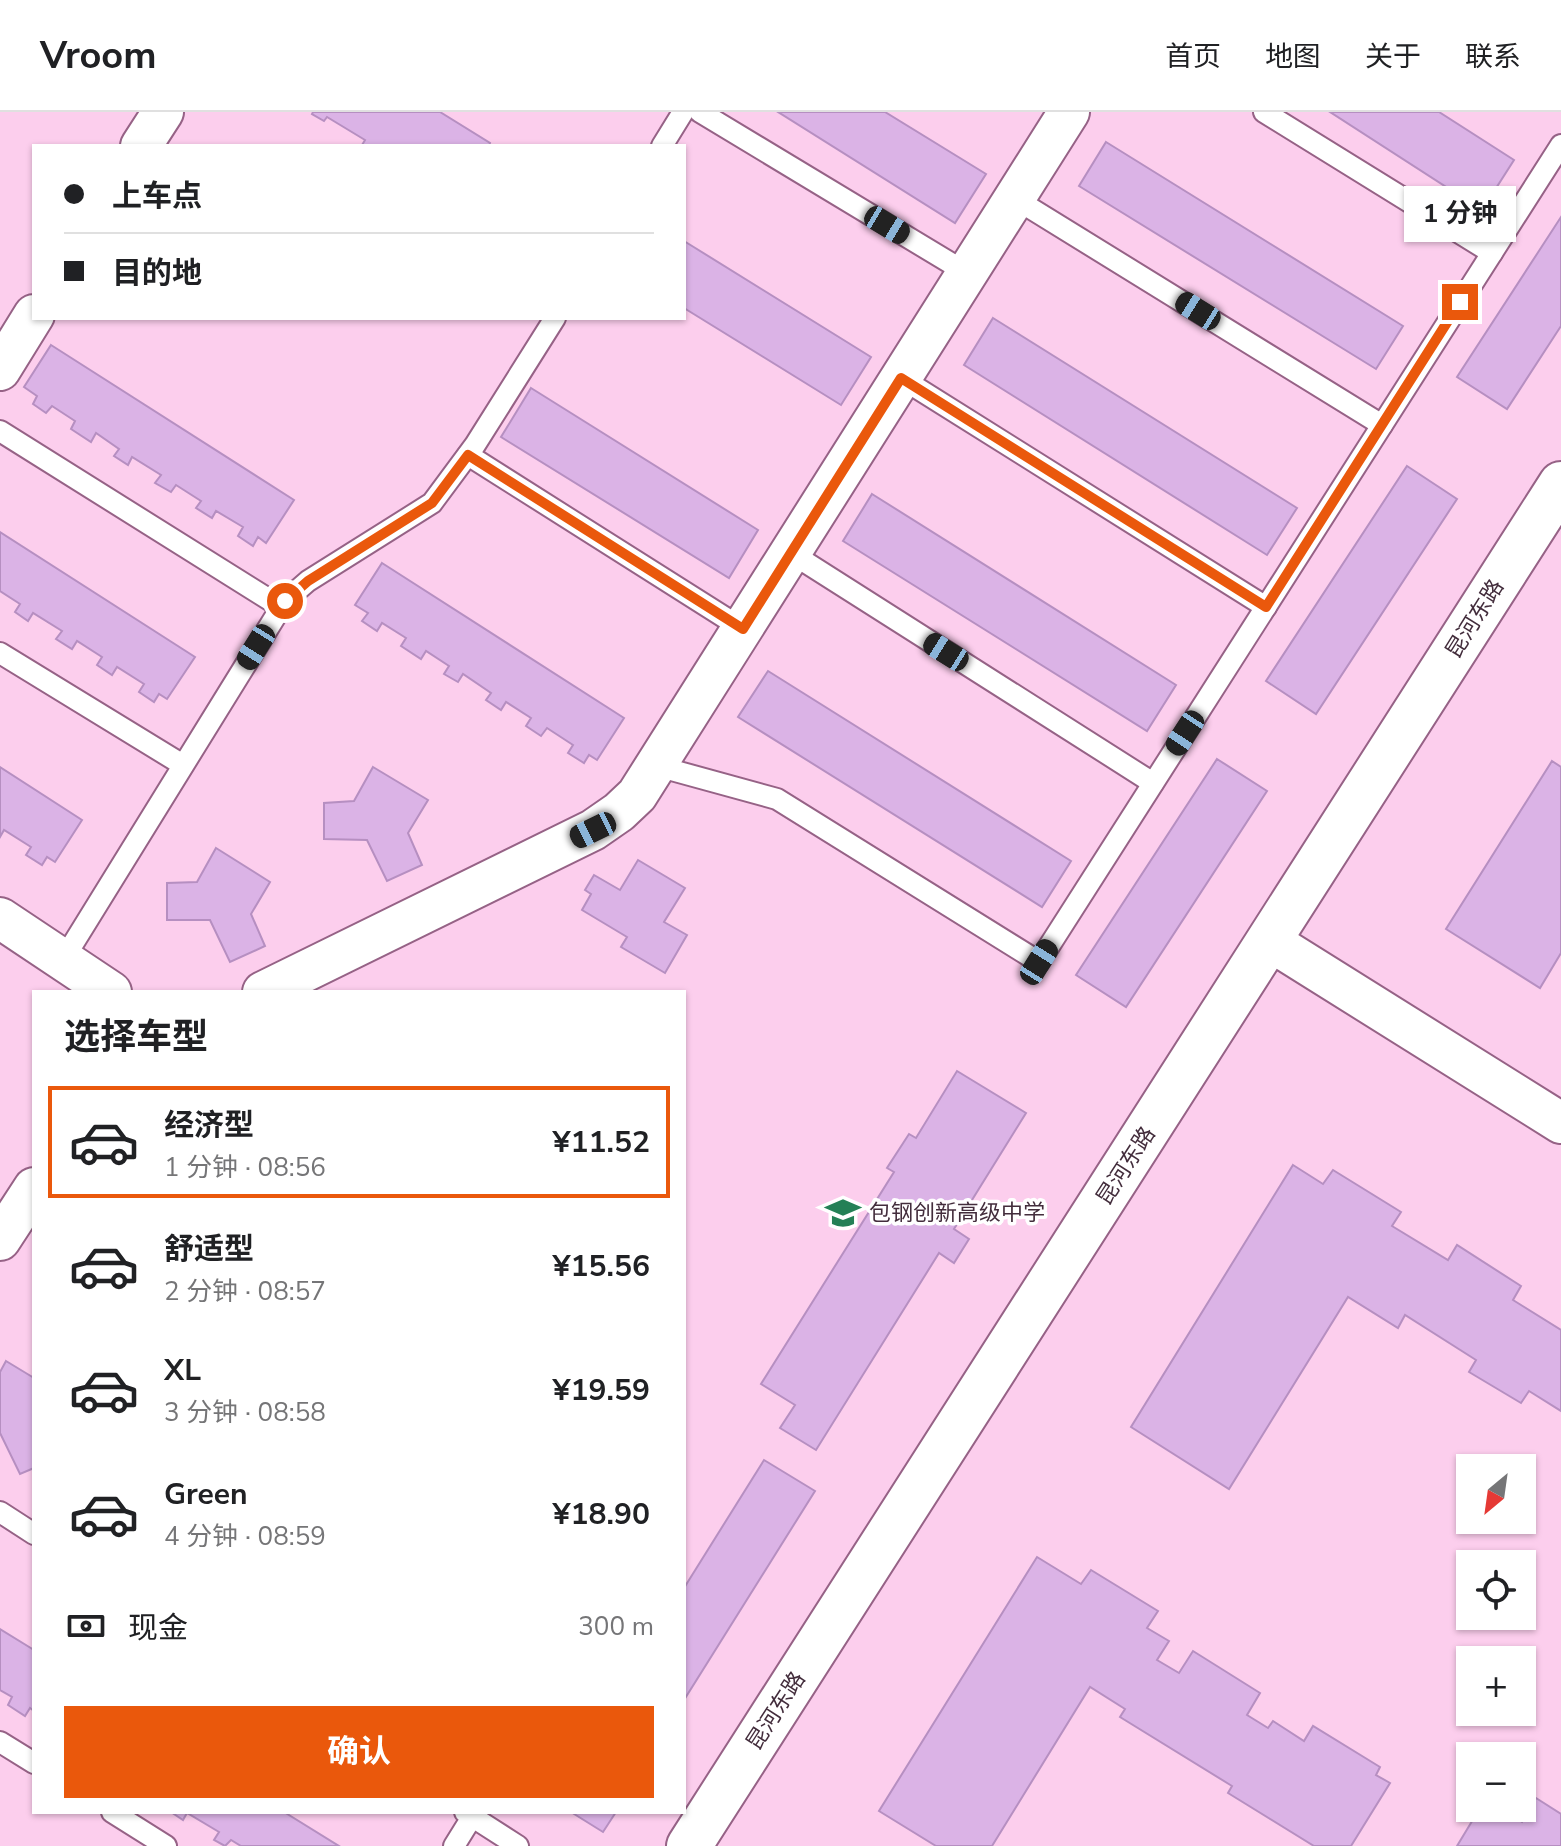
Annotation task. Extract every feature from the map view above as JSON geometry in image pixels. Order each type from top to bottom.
[{"type":"street","points":[[142,144],[163,112]]},
{"type":"street","points":[[267,990],[593,830],[628,804],[657,766],[1069,112]]},
{"type":"street","points":[[0,370],[32,318]]},
{"type":"street","name":"昆河东路","points":[[689,1846],[1561,484]]},
{"type":"street","points":[[0,918],[108,990]]},
{"type":"street","points":[[1270,941],[1561,1123]]},
{"type":"street","points":[[0,1240],[32,1191]]},
{"type":"lane","points":[[663,144],[683,112]]},
{"type":"lane","points":[[700,112],[967,273]]},
{"type":"lane","points":[[1264,112],[1492,253]]},
{"type":"lane","points":[[657,766],[777,799],[1039,962],[1561,145]]},
{"type":"lane","points":[[1014,198],[1382,425]]},
{"type":"lane","points":[[63,960],[281,607],[308,581],[432,503],[468,455],[554,320]]},
{"type":"lane","points":[[901,378],[1266,607]]},
{"type":"lane","points":[[0,431],[281,607]]},
{"type":"lane","points":[[468,455],[743,629]]},
{"type":"lane","points":[[791,553],[1153,783]]},
{"type":"lane","points":[[0,653],[183,765]]},
{"type":"lane","points":[[0,1512],[32,1533]]},
{"type":"lane","points":[[0,1742],[32,1762]]},
{"type":"lane","points":[[115,1814],[166,1846]]},
{"type":"lane","points":[[454,1846],[468,1814],[518,1846]]},
{"type":"building","points":[[440,112],[490,143],[363,144],[365,140],[327,117],[324,121],[312,114]]},
{"type":"building","points":[[778,112],[885,112],[986,174],[955,223]]},
{"type":"building","points":[[1330,112],[1439,112],[1514,160],[1482,210]]},
{"type":"building","points":[[1106,142],[1403,326],[1376,369],[1079,186]]},
{"type":"building","points":[[1561,217],[1561,326],[1507,409],[1457,377]]},
{"type":"building","points":[[686,242],[871,357],[841,405],[686,309]]},
{"type":"building","points":[[993,318],[1297,508],[1267,555],[964,365]]},
{"type":"building","points":[[51,345],[294,500],[266,543],[258,537],[253,546],[238,536],[243,527],[216,511],[212,518],[196,508],[201,501],[176,485],[171,492],[155,483],[161,475],[132,457],[128,465],[114,456],[119,449],[96,433],[91,442],[71,429],[75,421],[52,406],[46,413],[33,404],[37,396],[24,387]]},
{"type":"building","points":[[531,388],[758,530],[729,578],[501,437]]},
{"type":"building","points":[[1407,466],[1457,499],[1316,714],[1266,681]]},
{"type":"building","points":[[872,494],[1176,685],[1147,731],[843,541]]},
{"type":"building","points":[[0,532],[195,657],[167,699],[159,694],[154,702],[139,692],[144,684],[117,667],[112,675],[97,665],[102,657],[77,641],[72,649],[56,639],[62,631],[33,613],[28,621],[15,612],[20,604],[0,591]]},
{"type":"building","points":[[382,563],[624,718],[597,760],[589,755],[584,763],[568,753],[573,745],[547,728],[541,736],[526,726],[531,718],[506,702],[501,710],[486,700],[491,693],[463,674],[458,682],[444,674],[449,666],[426,651],[421,659],[401,646],[406,638],[382,623],[377,631],[362,621],[368,613],[355,605]]},
{"type":"building","points":[[768,671],[1071,861],[1042,907],[738,717]]},
{"type":"building","points":[[1217,759],[1267,791],[1126,1007],[1076,975]]},
{"type":"building","points":[[1552,761],[1561,767],[1561,953],[1540,988],[1446,929]]},
{"type":"building","points":[[0,767],[82,820],[55,862],[47,857],[42,865],[26,855],[31,847],[4,830],[0,837]]},
{"type":"building","points":[[373,767],[428,800],[408,833],[422,865],[387,881],[367,840],[324,839],[324,803],[354,801]]},
{"type":"building","points":[[216,848],[270,882],[251,914],[265,946],[230,962],[210,920],[167,920],[167,883],[197,882]]},
{"type":"building","points":[[638,860],[685,888],[664,922],[687,935],[665,973],[621,947],[627,937],[582,910],[591,894],[585,890],[594,875],[620,890]]},
{"type":"building","points":[[957,1071],[1026,1113],[954,1229],[969,1239],[954,1263],[939,1253],[816,1450],[780,1428],[795,1405],[761,1384],[894,1172],[887,1168],[909,1134],[916,1138]]},
{"type":"building","points":[[1293,1165],[1323,1184],[1333,1170],[1401,1212],[1392,1226],[1448,1260],[1457,1245],[1521,1286],[1513,1300],[1561,1330],[1561,1411],[1529,1391],[1521,1403],[1469,1372],[1476,1360],[1405,1315],[1398,1328],[1348,1297],[1229,1489],[1131,1427]]},
{"type":"building","points":[[6,1361],[32,1377],[32,1469],[20,1474],[0,1433],[0,1372]]},
{"type":"building","points":[[764,1460],[815,1491],[686,1697],[686,1585]]},
{"type":"building","points":[[1037,1557],[1081,1584],[1091,1570],[1158,1611],[1147,1628],[1169,1641],[1157,1660],[1179,1673],[1193,1651],[1260,1693],[1247,1715],[1268,1728],[1273,1721],[1304,1741],[1313,1726],[1380,1767],[1376,1775],[1390,1783],[1351,1846],[1314,1846],[1228,1793],[1232,1786],[1120,1717],[1125,1709],[1090,1687],[992,1846],[936,1846],[879,1811]]},
{"type":"building","points":[[0,1629],[32,1649],[32,1710],[30,1708],[25,1716],[8,1705],[12,1697],[0,1690]]},
{"type":"building","points":[[1536,1798],[1561,1814],[1561,1846],[1457,1846],[1472,1822],[1536,1822]]},
{"type":"building","points":[[189,1814],[287,1814],[339,1846],[241,1846],[231,1840],[225,1846],[214,1840],[219,1832]]},
{"type":"building","points":[[574,1814],[615,1814],[603,1832]]},
{"type":"place","name":"包钢创新高级中学","points":[[843,1213]]},
{"type":"route","points":[[285,601],[308,581],[432,503],[468,455],[743,629],[901,378],[1266,607],[1460,302]]}]
